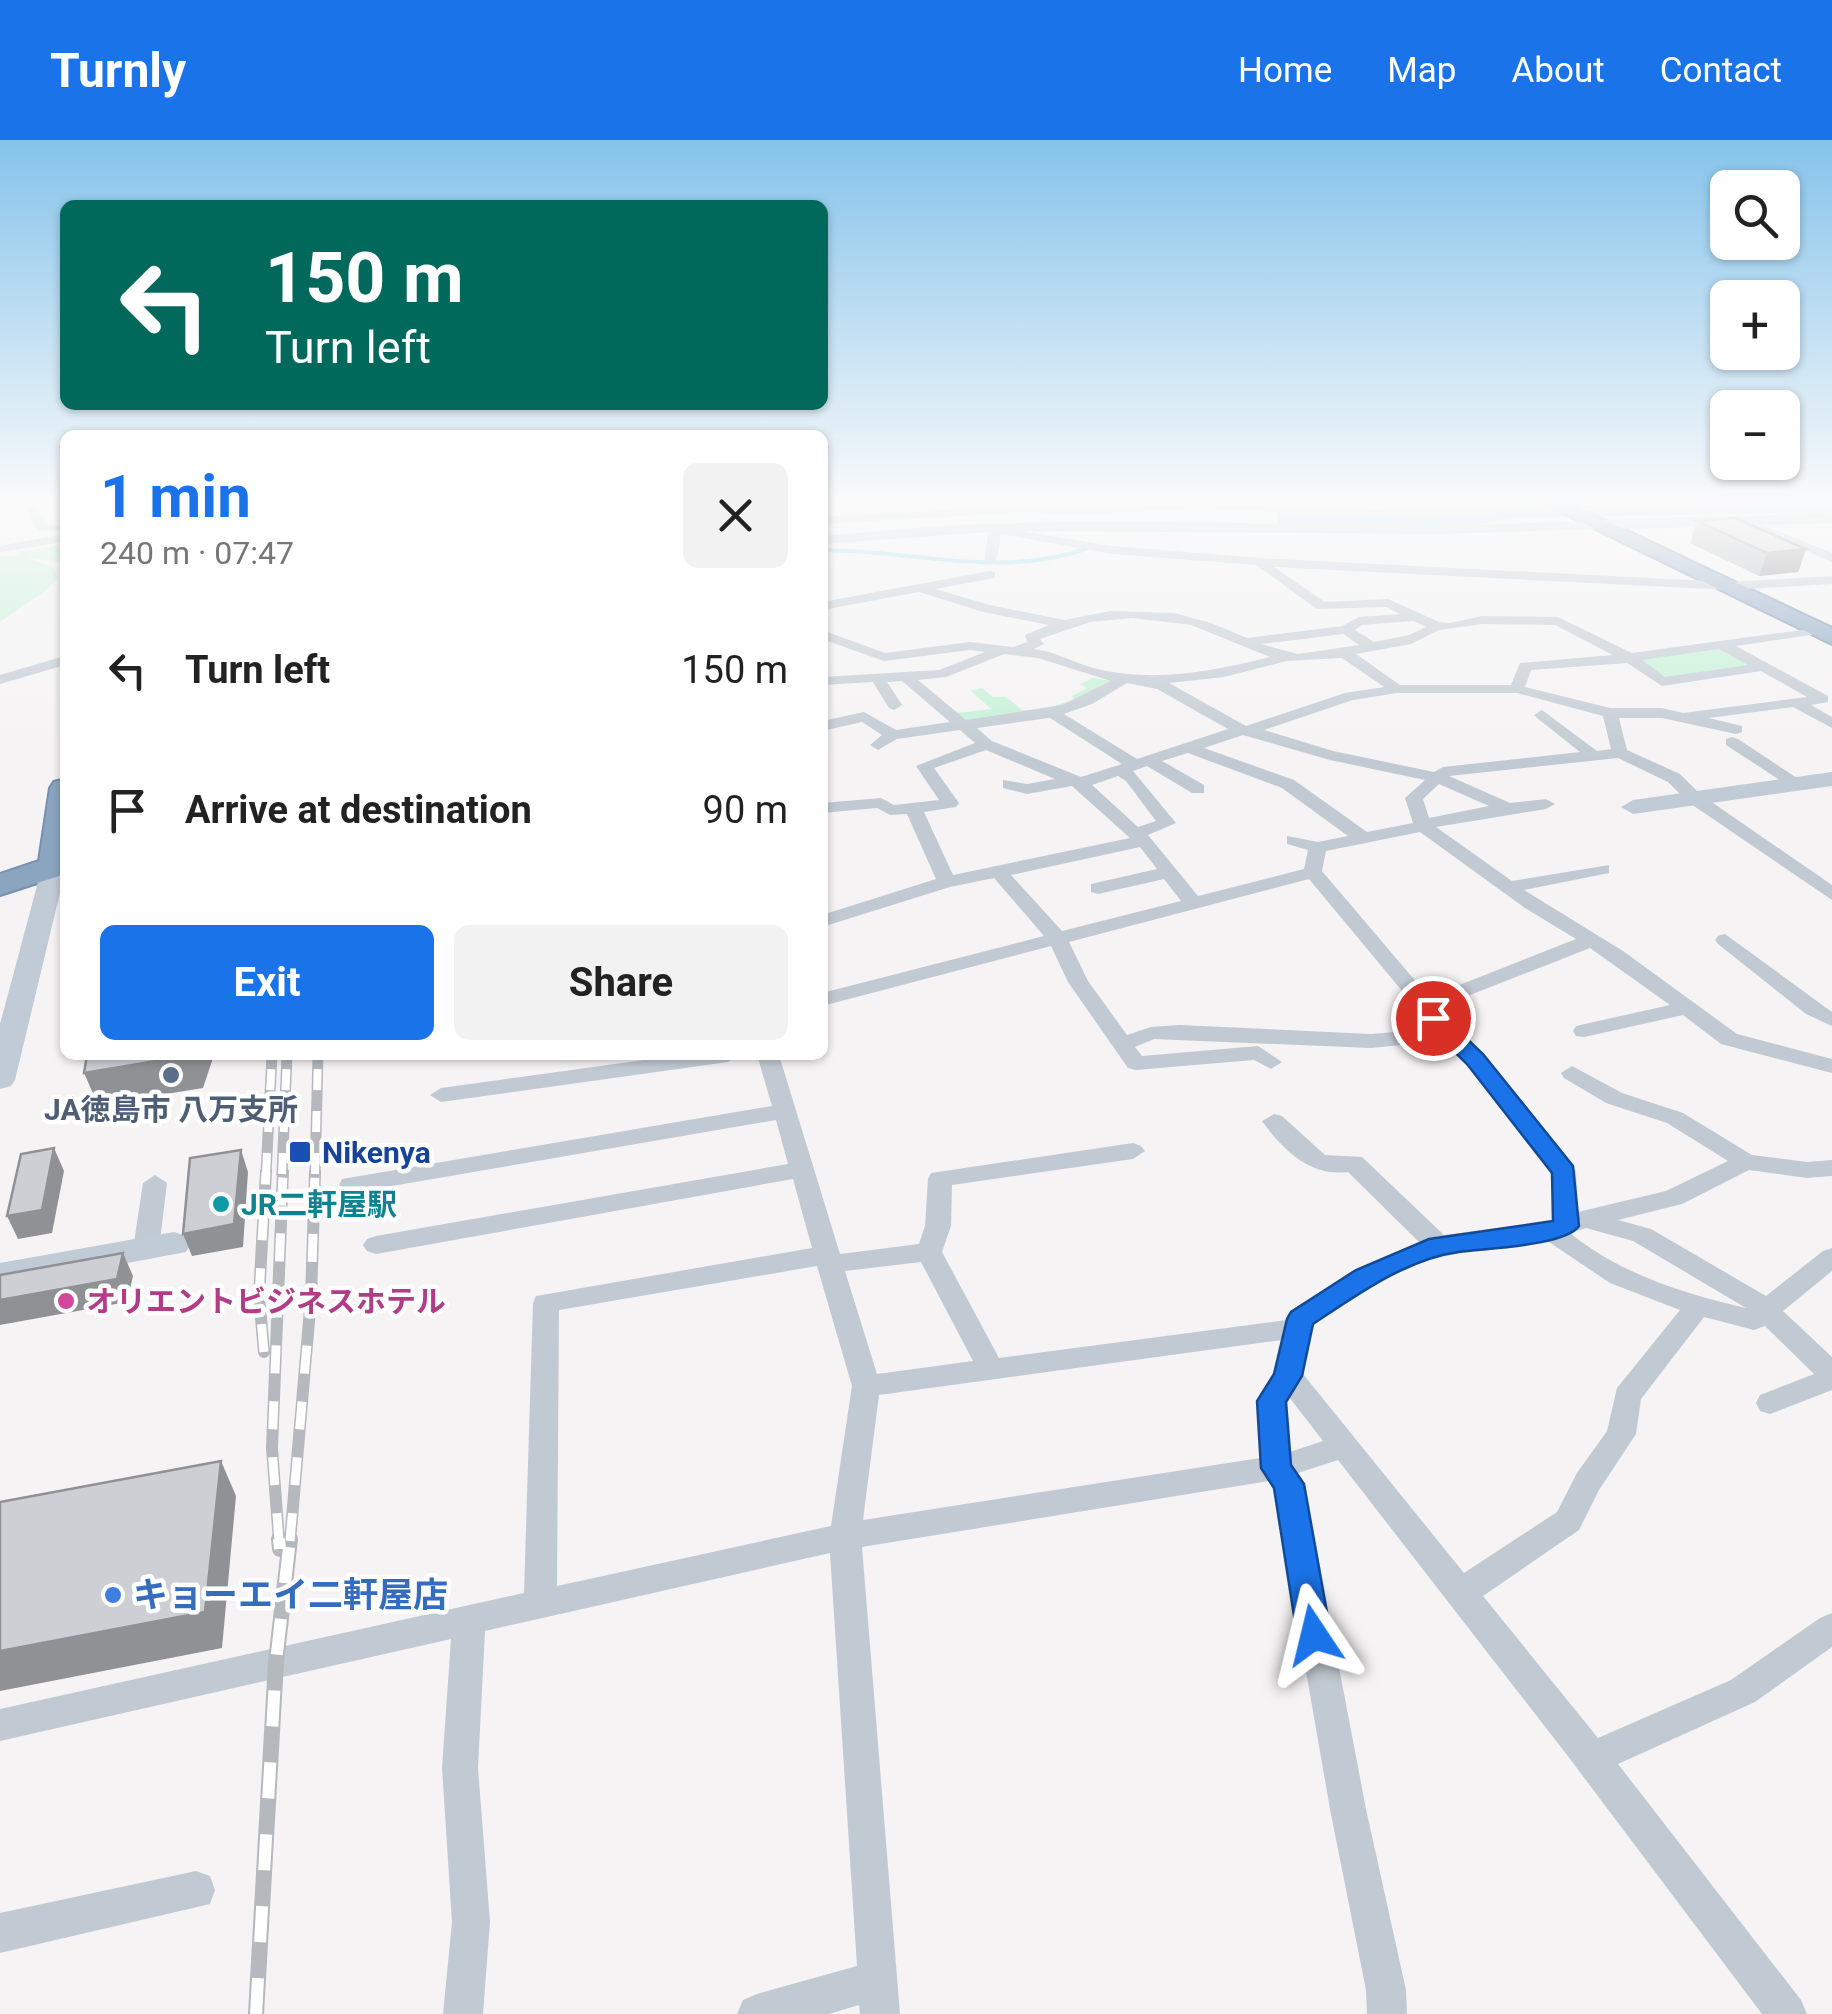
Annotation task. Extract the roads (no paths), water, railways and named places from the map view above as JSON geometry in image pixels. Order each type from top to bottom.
[{"type":"highway","points":[[1732,587],[1827,630]]},
{"type":"highway","points":[[1757,587],[1827,630]]},
{"type":"highway","points":[[0,884],[60,865]]},
{"type":"street","points":[[828,605],[929,587]]},
{"type":"street","points":[[1295,587],[1322,606],[1388,603],[1468,635]]},
{"type":"street","points":[[921,589],[988,609],[1059,623]]},
{"type":"street","points":[[1462,614],[1485,606],[1496,620]]},
{"type":"street","points":[[828,680],[941,674],[1007,650],[1037,644],[1030,638],[1096,611],[1201,616]]},
{"type":"street","points":[[1247,642],[1412,613]]},
{"type":"street","points":[[1173,616],[1286,657]]},
{"type":"street","points":[[828,648],[884,657],[970,646],[1040,654],[1093,674],[1150,681],[1224,673],[1286,657],[1371,648],[1414,639],[1443,626],[1496,620],[1558,621],[1630,658],[1662,682],[1762,667]]},
{"type":"street","points":[[1350,623],[1371,648]]},
{"type":"street","points":[[1517,689],[1526,666],[1630,658],[1827,630]]},
{"type":"street","points":[[1009,784],[1027,788],[1078,782],[1350,696],[1397,689],[1517,689],[1610,713],[1685,717],[1823,699],[1721,644]]},
{"type":"street","points":[[1521,648],[1548,664]]},
{"type":"street","points":[[828,650],[852,678]]},
{"type":"street","points":[[1343,652],[1397,689]]},
{"type":"street","points":[[0,680],[60,662]]},
{"type":"street","points":[[877,677],[894,705]]},
{"type":"street","points":[[908,678],[986,744],[1078,782],[1143,840],[1193,903]]},
{"type":"street","points":[[828,725],[864,717],[886,740],[1055,715],[1098,699],[1125,678]]},
{"type":"street","points":[[1150,681],[1244,730],[1330,755],[1436,777],[1508,808]]},
{"type":"street","points":[[1798,704],[1832,723]]},
{"type":"street","points":[[1588,709],[1542,715],[1593,755]]},
{"type":"street","points":[[1610,713],[1620,753]]},
{"type":"street","points":[[1055,715],[1135,765],[1198,788]]},
{"type":"street","points":[[1685,717],[1734,736],[1832,801]]},
{"type":"street","points":[[828,807],[880,802],[890,810],[950,803],[924,766],[986,744]]},
{"type":"street","points":[[1190,748],[1288,784],[1362,838]]},
{"type":"street","points":[[1832,894],[1656,767],[1620,753],[1443,772],[1414,798],[1423,825],[1728,1039],[1832,1066]]},
{"type":"street","points":[[1072,862],[1143,840],[1167,823],[1132,778],[1135,765]]},
{"type":"street","points":[[1633,807],[1832,779]]},
{"type":"street","points":[[1293,840],[1318,847],[1508,808],[1546,804]]},
{"type":"street","points":[[913,809],[946,882]]},
{"type":"street","points":[[828,919],[946,882],[1143,840]]},
{"type":"street","points":[[1313,872],[1318,847]]},
{"type":"street","points":[[0,1080],[60,865]]},
{"type":"street","points":[[1509,887],[1602,869]]},
{"type":"street","points":[[998,872],[1057,938],[1078,982],[1136,1063],[1258,1053],[1271,1062]]},
{"type":"street","points":[[1098,888],[1169,872]]},
{"type":"street","points":[[1313,872],[1425,1006],[1592,940]]},
{"type":"street","points":[[828,998],[1313,872]]},
{"type":"street","points":[[1725,940],[1813,1010],[1832,1020]]},
{"type":"street","points":[[1584,1032],[1686,1008]]},
{"type":"street","points":[[1122,1044],[1151,1032],[1180,1031],[1371,1041],[1439,1026],[1475,1059],[1564,1172],[1567,1225],[1575,1255],[1698,1306],[1754,1320],[1832,1256]]},
{"type":"street","points":[[441,1095],[692,1060]]},
{"type":"street","points":[[757,2014],[879,1997],[845,1536],[866,1386],[770,1060]]},
{"type":"street","points":[[1572,1073],[1614,1098],[1675,1118],[1746,1162],[1807,1170],[1832,1169]]},
{"type":"street","points":[[351,1185],[785,1111]]},
{"type":"street","points":[[1274,1121],[1318,1164],[1330,1168],[1352,1163],[1438,1246]]},
{"type":"street","points":[[991,1369],[929,1252],[938,1226],[940,1179],[1133,1151]]},
{"type":"street","points":[[1387,2014],[1386,1990],[1348,1809],[1289,1484],[1276,1468],[1272,1401],[1288,1376],[1301,1319],[1365,1277],[1438,1246],[1567,1225],[1672,1198],[1746,1162]]},
{"type":"street","points":[[376,1245],[801,1170]]},
{"type":"street","points":[[0,1275],[160,1246],[155,1183]]},
{"type":"street","points":[[1567,1225],[1642,1236],[1768,1310],[1827,1363],[1770,1403]]},
{"type":"street","points":[[540,1604],[546,1302],[828,1260],[929,1252]]},
{"type":"street","points":[[1460,1594],[1568,1521],[1588,1482],[1621,1434],[1628,1396],[1698,1306]]},
{"type":"street","points":[[866,1386],[1299,1328]]},
{"type":"street","points":[[1288,1376],[1592,1758],[1787,2014]]},
{"type":"street","points":[[0,1726],[845,1536],[1276,1468],[1342,1447]]},
{"type":"street","points":[[463,2014],[471,1922],[460,1768],[469,1620]]},
{"type":"street","points":[[1592,1758],[1743,1691],[1832,1628]]},
{"type":"street","points":[[0,1932],[196,1890]]},
{"type":"railway","points":[[266,1174],[272,1060]]},
{"type":"railway","points":[[282,1174],[287,1060]]},
{"type":"railway","points":[[315,1174],[318,1060]]},
{"type":"railway","points":[[264,1352],[259,1296],[266,1172]]},
{"type":"railway","points":[[279,1541],[272,1448],[283,1172]]},
{"type":"railway","points":[[290,1541],[311,1298],[315,1172]]},
{"type":"railway","points":[[279,1539],[280,1549]]},
{"type":"railway","points":[[256,2014],[276,1662],[290,1539]]},
{"type":"place","name":"JA徳島市 八万支所","points":[[171,1075]]},
{"type":"place","name":"Nikenya","points":[[300,1152]]},
{"type":"place","name":"JR二軒屋駅","points":[[221,1204]]},
{"type":"place","name":"オリエントビジネスホテル","points":[[66,1301]]},
{"type":"place","name":"キョーエイ二軒屋店","points":[[113,1595]]}]
